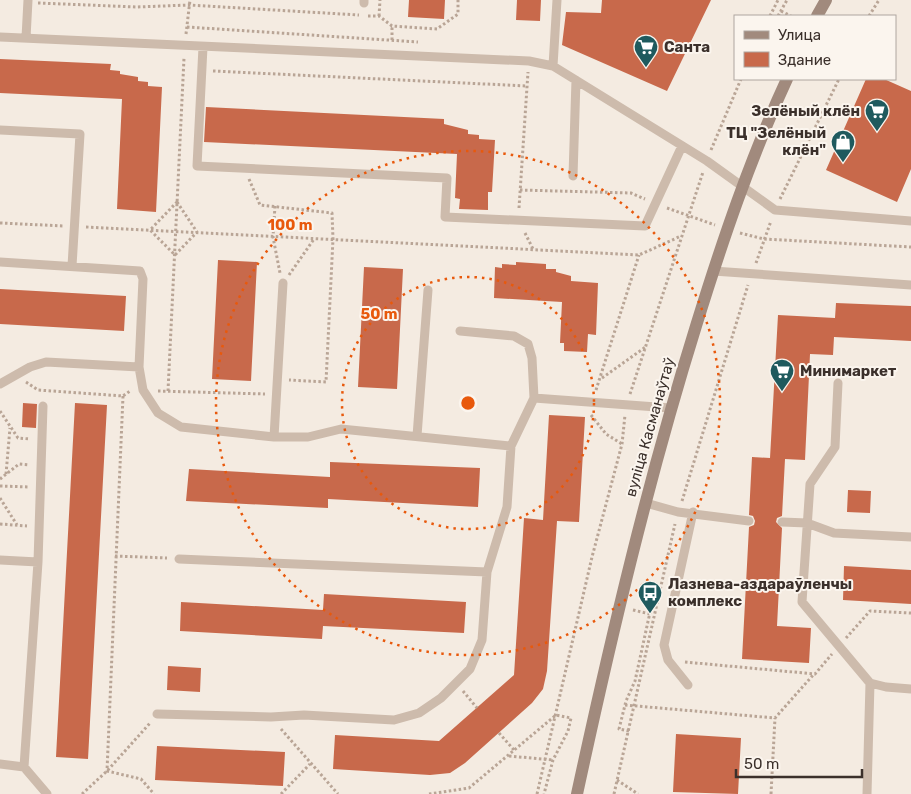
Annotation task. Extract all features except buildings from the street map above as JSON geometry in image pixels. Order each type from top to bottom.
[{"type":"street","points":[[818,15],[826,0]]},
{"type":"street","name":"вуліца Касманаўтаў","points":[[577,794],[670,408],[742,185],[762,134],[787,80]]},
{"type":"lane","points":[[553,66],[557,0]]},
{"type":"lane","points":[[26,38],[28,2]]},
{"type":"lane","points":[[0,37],[203,48],[528,61],[553,66],[707,161],[775,210],[911,221]]},
{"type":"lane","points":[[203,48],[197,166],[246,170],[447,178],[445,217],[645,226],[682,146]]},
{"type":"lane","points":[[573,176],[576,80]]},
{"type":"lane","points":[[0,130],[80,134],[72,266]]},
{"type":"lane","points":[[0,262],[140,271],[142,279],[139,367],[142,390],[158,413],[181,428],[274,437],[308,437],[341,429],[511,446]]},
{"type":"lane","points":[[713,271],[752,276],[911,285]]},
{"type":"lane","points":[[274,437],[282,283]]},
{"type":"lane","points":[[417,436],[428,290]]},
{"type":"lane","points":[[158,714],[271,717],[304,715],[394,720],[419,713],[441,698],[470,669],[482,640],[487,572],[507,507],[511,446],[534,398],[532,358],[528,344],[514,336],[460,331]]},
{"type":"lane","points":[[0,384],[16,374],[46,362],[139,367]]},
{"type":"lane","points":[[838,383],[835,447],[810,484],[802,602],[870,683],[886,687],[911,689]]},
{"type":"lane","points":[[534,398],[670,408]]},
{"type":"lane","points":[[24,767],[38,562],[43,406]]},
{"type":"lane","points":[[646,503],[678,512],[693,512],[749,521]]},
{"type":"lane","points":[[688,685],[668,660],[664,645],[693,512]]},
{"type":"lane","points":[[782,522],[807,523],[834,533],[911,537]]},
{"type":"lane","points":[[179,559],[487,572]]},
{"type":"lane","points":[[0,560],[38,562]]},
{"type":"lane","points":[[867,794],[870,683]]},
{"type":"lane","points":[[0,764],[24,767],[47,794]]},
{"type":"path","points":[[168,391],[184,46],[190,0]]},
{"type":"path","points":[[379,16],[380,0]]},
{"type":"path","points":[[28,2],[137,7],[190,5],[379,16],[392,26],[437,29],[458,14],[458,0]]},
{"type":"path","points":[[770,15],[778,0]]},
{"type":"path","points":[[779,15],[787,0]]},
{"type":"path","points":[[871,0],[874,5]]},
{"type":"path","points":[[869,15],[874,5],[879,0]]},
{"type":"path","points":[[781,11],[789,15]]},
{"type":"path","points":[[392,26],[392,40]]},
{"type":"path","points":[[528,61],[518,221],[533,250]]},
{"type":"path","points":[[183,70],[527,86]]},
{"type":"path","points":[[537,794],[592,557],[622,444],[626,404],[648,346],[681,236],[707,161],[740,80]]},
{"type":"path","points":[[614,794],[678,512],[752,276],[775,210],[839,80]]},
{"type":"path","points":[[246,170],[260,205],[332,213],[333,239],[326,382],[278,380]]},
{"type":"path","points":[[150,230],[177,202]]},
{"type":"path","points":[[177,202],[196,232]]},
{"type":"path","points":[[274,206],[273,236],[282,283]]},
{"type":"path","points":[[0,223],[640,255],[681,236]]},
{"type":"path","points":[[150,230],[175,255]]},
{"type":"path","points":[[175,255],[196,232]]},
{"type":"path","points":[[282,283],[314,238]]},
{"type":"path","points":[[764,239],[911,247]]},
{"type":"path","points":[[622,444],[606,434],[591,416],[591,402],[602,378],[640,255]]},
{"type":"path","points":[[602,378],[648,346]]},
{"type":"path","points":[[16,374],[38,390],[123,396],[107,770]]},
{"type":"path","points":[[142,390],[277,394]]},
{"type":"path","points":[[0,411],[18,438],[42,440]]},
{"type":"path","points":[[6,474],[10,427]]},
{"type":"path","points":[[0,479],[19,464],[41,466]]},
{"type":"path","points":[[0,486],[40,488]]},
{"type":"path","points":[[0,498],[17,525]]},
{"type":"path","points":[[0,524],[39,526]]},
{"type":"path","points":[[115,556],[179,559]]},
{"type":"path","points":[[629,731],[619,729],[625,704],[635,681],[654,594],[660,595]]},
{"type":"path","points":[[771,794],[775,718],[870,611],[911,613]]},
{"type":"path","points":[[668,660],[815,674]]},
{"type":"path","points":[[456,683],[477,708]]},
{"type":"path","points":[[625,704],[634,707],[775,718]]},
{"type":"path","points":[[82,794],[107,770],[158,714]]},
{"type":"path","points":[[429,794],[469,788],[556,715]]},
{"type":"path","points":[[544,794],[553,760],[568,731],[571,718],[556,715]]},
{"type":"path","points":[[271,717],[338,794]]},
{"type":"path","points":[[499,733],[514,750]]},
{"type":"path","points":[[508,756],[553,760]]},
{"type":"path","points":[[280,794],[310,764]]},
{"type":"path","points":[[107,770],[141,779],[154,794]]},
{"type":"path","points":[[617,780],[638,794]]},
{"type":"place","name":"Санта","points":[[646,68]]},
{"type":"place","name":"Зелёный клён","points":[[877,132]]},
{"type":"place","name":"ТЦ \"Зелёный клён\"","points":[[843,163]]},
{"type":"place","name":"Минимаркет","points":[[782,392]]},
{"type":"place","name":"Лазнева-аздараўленчы комплекс","points":[[650,614]]}]
